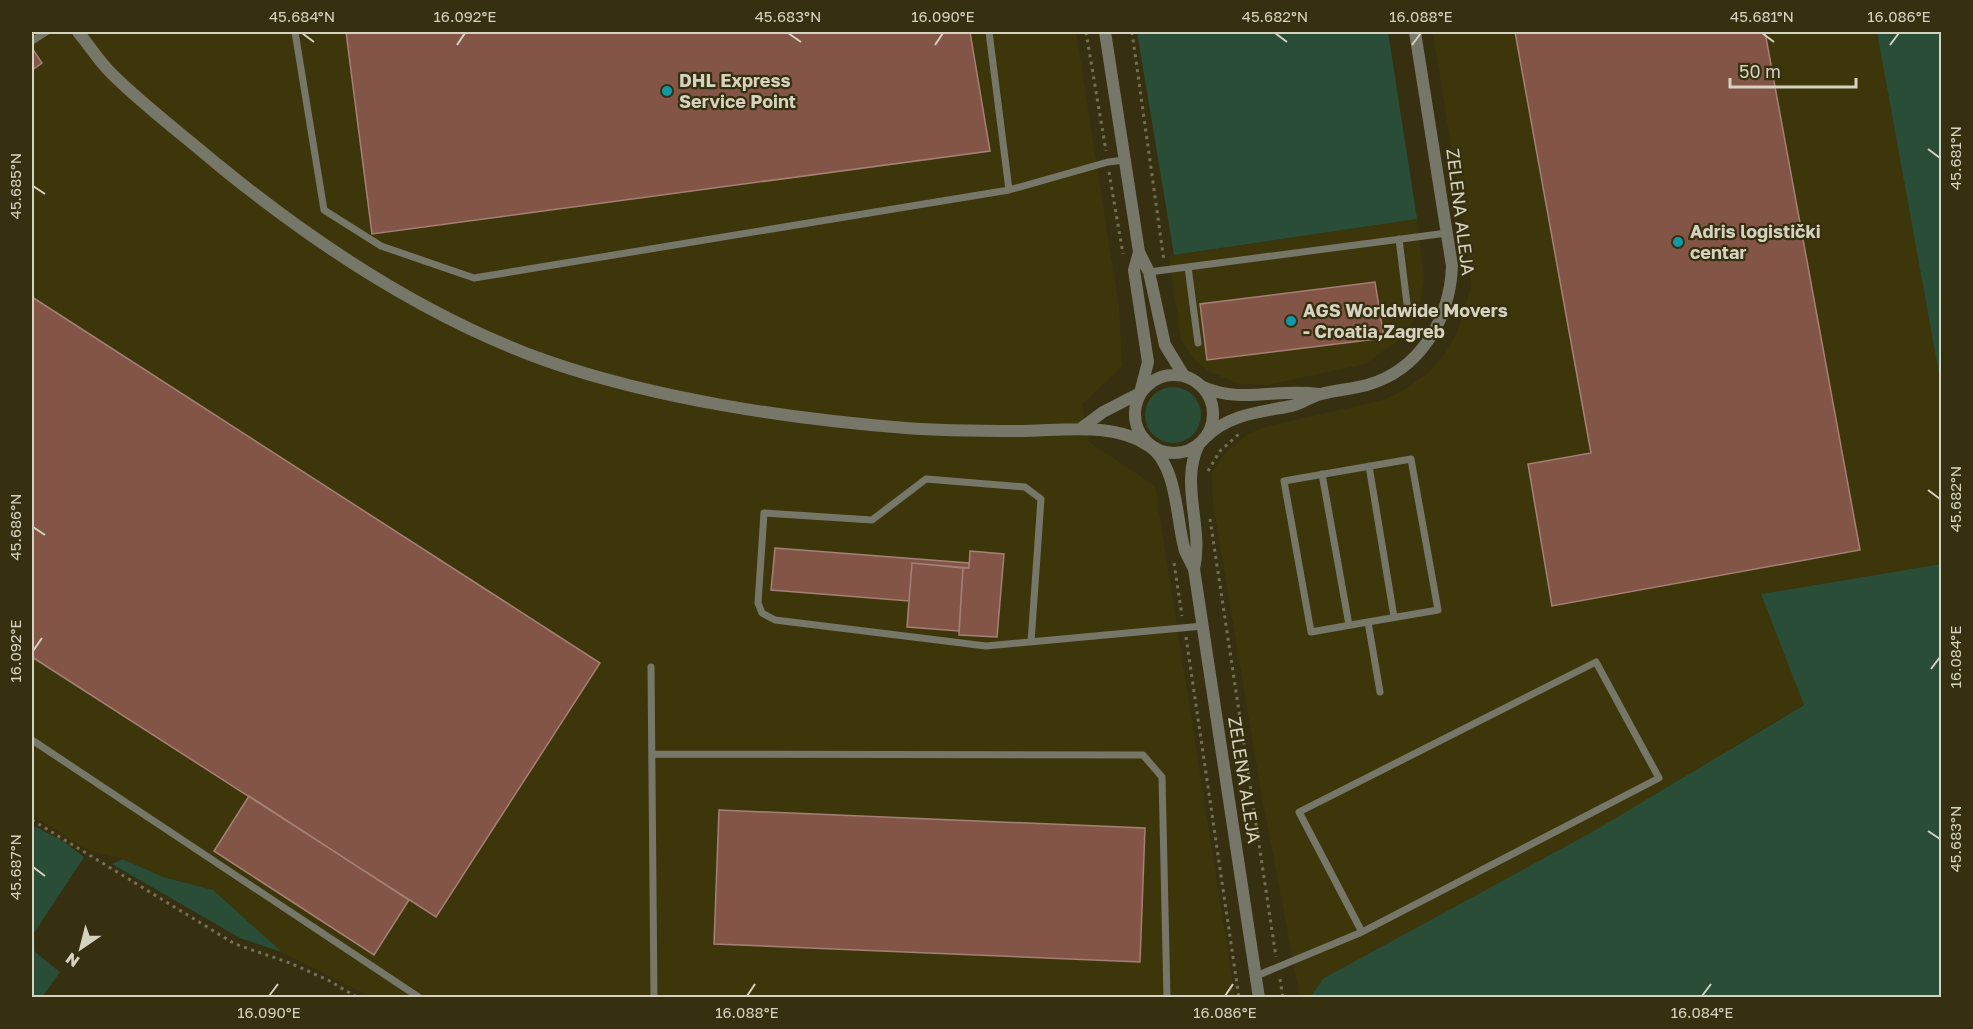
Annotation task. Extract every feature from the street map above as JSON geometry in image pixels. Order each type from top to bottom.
[{"type":"street","points":[[78,32],[110,72],[168,123],[263,201],[336,256],[428,308],[546,361],[640,387],[827,422],[919,429],[1107,431],[1150,446]]},
{"type":"street","name":"ZELENA ALEJA","points":[[1105,32],[1139,252],[1149,272],[1165,345],[1184,376],[1219,394],[1237,397],[1293,390],[1319,394]]},
{"type":"street","name":"ZELENA ALEJA","points":[[1150,446],[1170,453],[1180,453],[1203,441],[1221,424],[1241,416],[1298,404],[1319,394],[1367,385],[1407,364],[1430,338],[1447,306],[1452,266],[1415,32]]},
{"type":"street","name":"ZELENA ALEJA","points":[[1139,252],[1134,270],[1148,362],[1134,412],[1135,422],[1143,439],[1166,469],[1172,485],[1185,550],[1194,569],[1259,998]]},
{"type":"street","points":[[1080,429],[1103,412],[1140,393],[1154,380],[1163,376],[1184,376]]},
{"type":"street","name":"ZELENA ALEJA","points":[[1194,569],[1198,552],[1191,464],[1213,417],[1212,406],[1203,387]]},
{"type":"lane","points":[[32,40],[46,32]]},
{"type":"lane","points":[[295,32],[324,210],[381,246],[474,278],[1009,190],[1108,162],[1125,160]]},
{"type":"lane","points":[[990,32],[1009,190]]},
{"type":"lane","points":[[1149,272],[1447,232]]},
{"type":"lane","points":[[1399,239],[1407,304]]},
{"type":"lane","points":[[1188,267],[1198,344]]},
{"type":"lane","points":[[1411,459],[1438,610],[1311,632],[1284,481],[1322,474],[1411,459]]},
{"type":"lane","points":[[1369,466],[1394,617]]},
{"type":"lane","points":[[1322,474],[1349,625]]},
{"type":"lane","points":[[1031,642],[1041,499],[1024,487],[926,479],[872,520],[764,513],[758,603],[762,613],[775,620],[986,646],[1031,642],[1184,628],[1203,626]]},
{"type":"lane","points":[[1368,622],[1380,692]]},
{"type":"lane","points":[[1256,976],[1362,932],[1659,778],[1596,662],[1299,812],[1362,932]]},
{"type":"lane","points":[[651,667],[654,998]]},
{"type":"lane","points":[[32,740],[420,998]]},
{"type":"lane","points":[[652,754],[1143,755],[1162,777],[1167,998]]},
{"type":"path","points":[[1086,32],[1124,263]]},
{"type":"path","points":[[1173,560],[1239,998]]},
{"type":"path","points":[[1247,752],[1283,998]]},
{"type":"path","points":[[32,820],[235,944],[291,963],[328,980],[358,998]]},
{"type":"shaded area","points":[[32,32],[1076,32],[1119,308],[1122,366],[1082,405],[1089,442],[1155,486],[1235,997],[371,997],[282,952],[213,890],[163,877],[123,859],[90,851],[32,815]]},
{"type":"shaded area","points":[[1433,32],[1877,32],[1941,385],[1941,564],[1762,594],[1804,704],[1592,832],[1324,978],[1310,997],[1300,997],[1259,780],[1213,503],[1212,472],[1226,452],[1248,434],[1265,427],[1384,400],[1409,387],[1429,372],[1445,354],[1458,331],[1471,287],[1469,259]]},
{"type":"shaded area","points":[[1417,219],[1424,278],[1420,306],[1410,326],[1397,341],[1365,364],[1266,385],[1240,384],[1212,373],[1196,361],[1181,340],[1169,256]]},
{"type":"green space","points":[[1137,32],[1388,32],[1417,219],[1174,255]]},
{"type":"green space","points":[[1877,32],[1941,32],[1941,385]]},
{"type":"green space","points":[[1167,387],[1179,387],[1189,391],[1197,399],[1201,415],[1197,431],[1189,439],[1179,443],[1167,443],[1157,439],[1149,431],[1145,421],[1145,409],[1149,399],[1157,391]]},
{"type":"green space","points":[[1941,564],[1941,997],[1310,997],[1324,978],[1592,832],[1804,705],[1761,594]]},
{"type":"green space","points":[[32,825],[63,841],[84,857],[34,933],[35,952],[60,972],[42,997],[32,997]]},
{"type":"green space","points":[[123,859],[163,877],[213,890],[282,952],[240,938],[112,864]]},
{"type":"building","name":"DHL Express Service Point","points":[[346,32],[970,32],[990,151],[372,234]]},
{"type":"building","name":"Adris logistički centar","points":[[1515,32],[1765,32],[1860,550],[1552,606],[1528,464],[1591,453]]},
{"type":"building","points":[[32,48],[42,63],[32,70]]},
{"type":"building","name":"AGS Worldwide Movers - Croatia,Zagreb","points":[[1375,282],[1384,338],[1207,360],[1200,304]]},
{"type":"building","points":[[32,297],[600,663],[436,917],[32,657]]},
{"type":"building","points":[[775,548],[969,563],[969,568],[912,563],[909,601],[771,590]]},
{"type":"building","points":[[970,551],[1004,554],[997,637],[959,635],[963,568],[969,568]]},
{"type":"building","points":[[912,563],[963,568],[959,631],[907,627]]},
{"type":"building","points":[[249,796],[409,900],[374,955],[214,851]]},
{"type":"building","points":[[719,810],[1145,828],[1140,962],[714,944]]},
{"type":"place","name":"DHL Express Service Point","points":[[667,91]]},
{"type":"place","name":"Adris logistički centar","points":[[1678,242]]},
{"type":"place","name":"AGS Worldwide Movers - Croatia,Zagreb","points":[[1291,321]]}]
